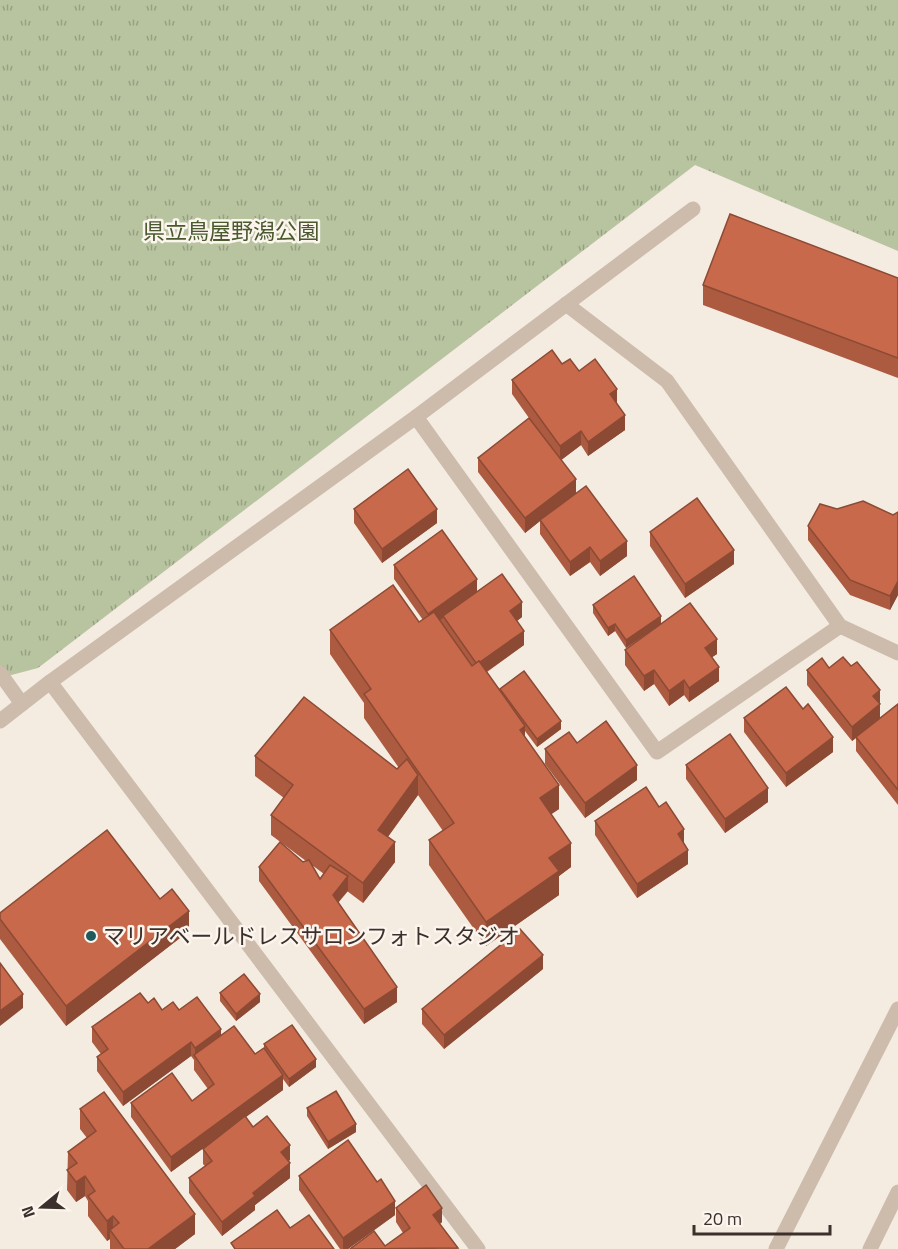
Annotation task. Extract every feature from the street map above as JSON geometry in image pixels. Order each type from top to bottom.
[{"type":"street","points":[[0,721],[50,682],[416,417],[693,209]]},
{"type":"street","points":[[566,304],[667,381],[840,626],[898,653]]},
{"type":"street","points":[[416,417],[657,753],[840,626]]},
{"type":"street","points":[[0,673],[22,704]]},
{"type":"street","points":[[50,682],[478,1249]]},
{"type":"street","points":[[776,1249],[898,1010]]},
{"type":"street","points":[[870,1249],[893,1216],[898,1192]]},
{"type":"green space","name":"県立鳥屋野潟公園","points":[[0,0],[898,0],[898,251],[695,165],[38,668],[0,678]]},
{"type":"building","points":[[730,214],[898,278],[898,358],[703,285]]},
{"type":"building","points":[[552,350],[562,364],[570,359],[579,371],[595,359],[617,389],[610,394],[625,415],[588,442],[581,431],[560,446],[512,380]]},
{"type":"building","points":[[529,418],[576,479],[525,518],[478,458]]},
{"type":"building","points":[[408,469],[437,509],[382,549],[354,509]]},
{"type":"building","points":[[586,486],[627,541],[600,561],[590,547],[570,562],[540,520]]},
{"type":"building","points":[[697,498],[734,550],[685,584],[650,532]]},
{"type":"building","points":[[863,501],[893,515],[898,512],[898,581],[890,596],[850,580],[808,526],[820,504],[837,509]]},
{"type":"building","points":[[442,530],[477,579],[428,614],[394,565]]},
{"type":"building","points":[[502,574],[522,602],[510,611],[524,631],[476,663],[443,616]]},
{"type":"building","points":[[634,576],[661,616],[626,640],[615,624],[608,628],[593,605]]},
{"type":"building","points":[[393,585],[419,622],[434,612],[472,666],[479,661],[525,726],[520,730],[559,785],[540,798],[571,843],[549,858],[559,871],[486,922],[429,840],[454,823],[364,694],[371,689],[330,630]]},
{"type":"building","points":[[690,603],[717,639],[705,648],[719,667],[689,688],[684,680],[669,691],[654,670],[644,676],[625,650]]},
{"type":"building","points":[[843,657],[851,666],[857,662],[880,690],[873,696],[880,704],[852,727],[807,670],[822,658],[829,668]]},
{"type":"building","points":[[524,671],[561,721],[537,739],[500,689]]},
{"type":"building","points":[[786,687],[803,709],[808,704],[833,737],[786,773],[744,718]]},
{"type":"building","points":[[304,697],[397,769],[407,759],[418,775],[378,830],[395,842],[363,883],[271,815],[293,785],[255,756]]},
{"type":"building","points":[[898,704],[898,790],[856,737]]},
{"type":"building","points":[[606,721],[637,765],[585,803],[545,749],[569,732],[577,743]]},
{"type":"building","points":[[730,734],[768,788],[725,819],[686,765]]},
{"type":"building","points":[[646,787],[659,807],[666,802],[684,829],[678,834],[688,850],[637,884],[595,821]]},
{"type":"building","name":"マリアベールドレスサロンフォトスタジオ","points":[[107,830],[160,899],[172,889],[189,911],[66,1006],[0,919],[0,913]]},
{"type":"building","points":[[280,842],[303,862],[309,860],[320,879],[330,865],[348,876],[333,895],[397,987],[364,1009],[259,867]]},
{"type":"building","points":[[520,929],[543,955],[444,1035],[422,1009]]},
{"type":"building","points":[[0,963],[23,994],[0,1011]]},
{"type":"building","points":[[244,974],[260,994],[236,1014],[220,993]]},
{"type":"building","points":[[140,993],[148,1003],[154,998],[162,1010],[173,1002],[179,1010],[197,997],[221,1029],[195,1048],[191,1042],[123,1092],[97,1057],[108,1049],[92,1027]]},
{"type":"building","points":[[292,1025],[316,1059],[289,1079],[264,1044]]},
{"type":"building","points":[[234,1026],[255,1054],[264,1048],[283,1075],[171,1157],[131,1103],[172,1073],[192,1101],[214,1084],[194,1055]]},
{"type":"building","points":[[336,1091],[356,1124],[328,1142],[307,1108]]},
{"type":"building","points":[[104,1092],[195,1214],[148,1249],[124,1249],[110,1230],[119,1223],[113,1216],[107,1221],[88,1196],[95,1191],[85,1176],[76,1182],[67,1170],[77,1163],[68,1152],[96,1131],[80,1109]]},
{"type":"building","points":[[245,1116],[253,1127],[267,1116],[290,1145],[281,1152],[290,1163],[253,1193],[255,1196],[222,1222],[189,1178],[212,1161],[203,1149]]},
{"type":"building","points":[[348,1140],[377,1182],[381,1179],[395,1201],[343,1238],[299,1176]]},
{"type":"building","points":[[426,1185],[442,1208],[433,1215],[458,1248],[350,1249],[374,1231],[385,1246],[410,1228],[396,1208]]},
{"type":"building","points":[[277,1210],[290,1228],[309,1215],[334,1249],[235,1249],[231,1243]]},
{"type":"place","name":"マリアベールドレスサロンフォトスタジオ","points":[[91,936]]}]
